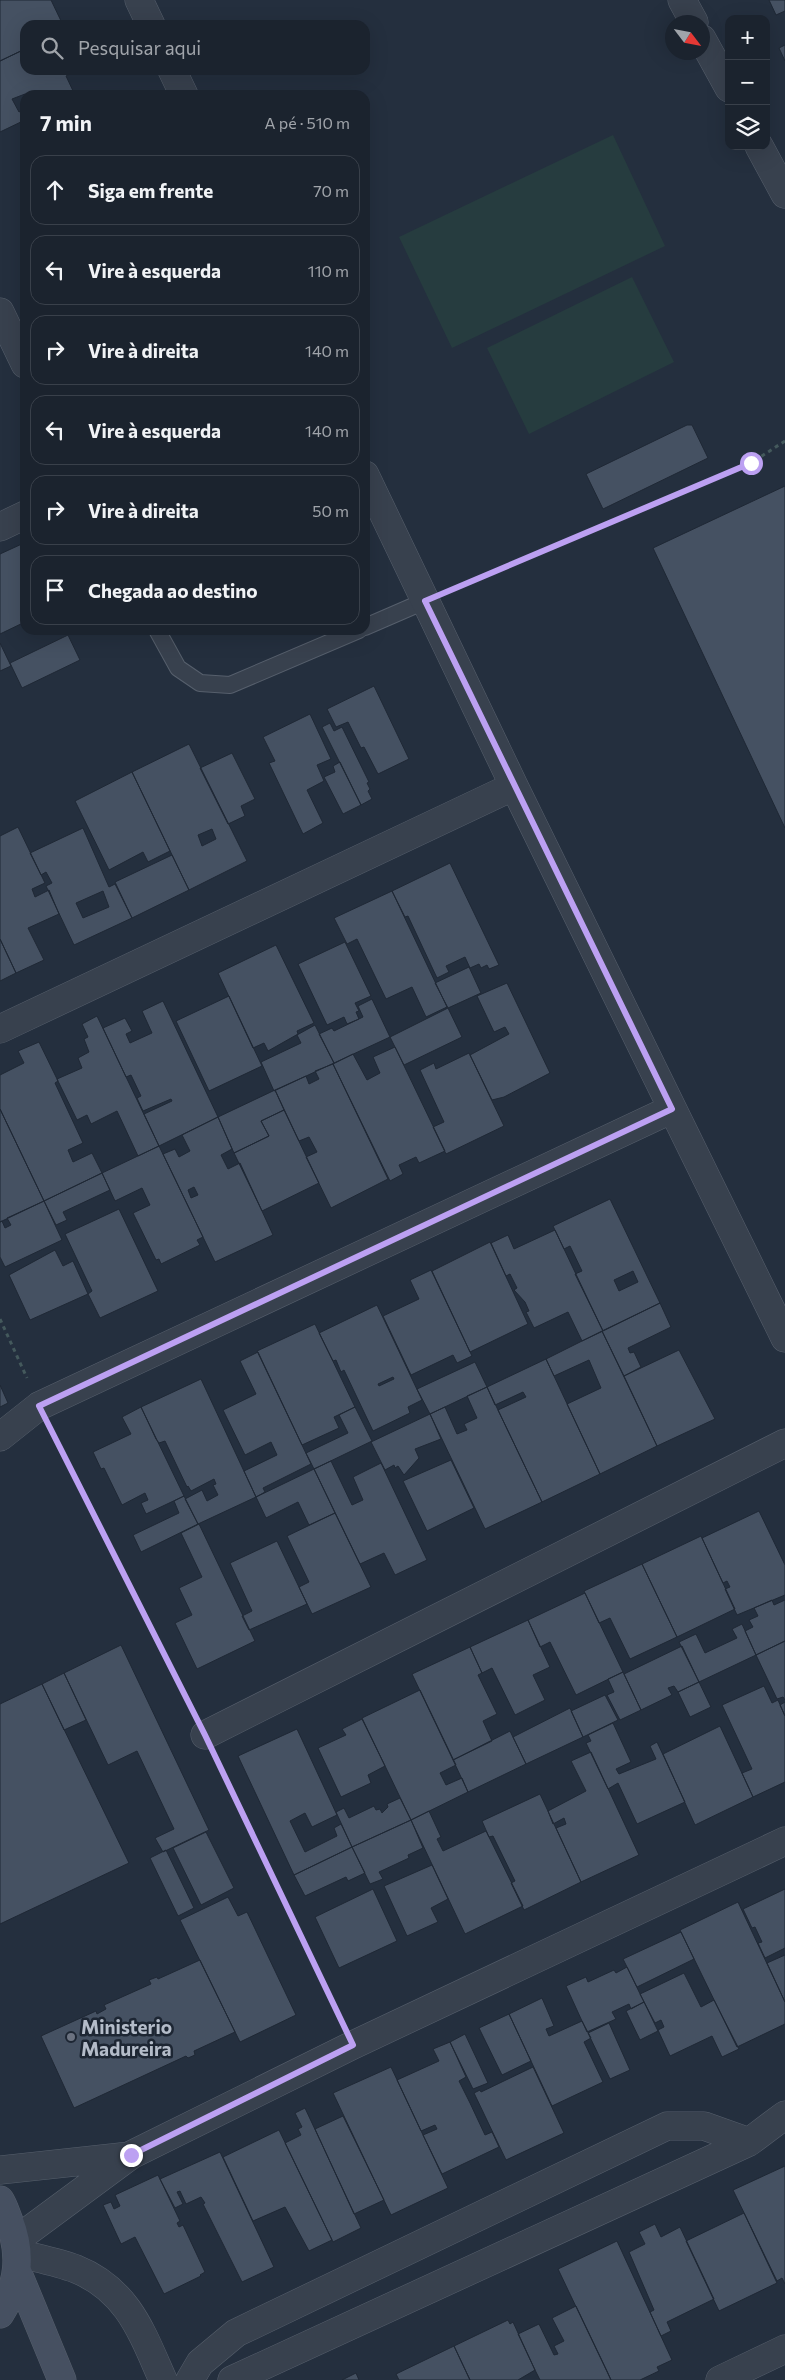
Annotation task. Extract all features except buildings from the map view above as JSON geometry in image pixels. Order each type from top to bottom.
[{"type":"main road","points":[[0,2200],[17,2255],[62,2380]]},
{"type":"main road","points":[[0,2314],[8,2300],[17,2255]]},
{"type":"street","points":[[139,0],[149,20]]},
{"type":"street","points":[[682,0],[690,15]]},
{"type":"street","points":[[710,54],[725,81]]},
{"type":"street","points":[[174,75],[182,90]]},
{"type":"street","points":[[762,150],[785,194]]},
{"type":"street","points":[[0,312],[20,354]]},
{"type":"street","points":[[370,486],[514,786],[785,1338]]},
{"type":"street","points":[[0,527],[20,517]]},
{"type":"street","points":[[0,1029],[514,786]]},
{"type":"street","points":[[0,1437],[39,1406],[672,1109]]},
{"type":"street","points":[[205,1735],[785,1443]]},
{"type":"street","points":[[17,2255],[131,2155],[353,2045],[785,1841]]},
{"type":"street","points":[[232,2380],[749,2142],[785,2115]]},
{"type":"street","points":[[190,2380],[200,2363],[236,2333],[667,2126],[704,2126],[749,2142]]},
{"type":"street","points":[[0,2170],[131,2155]]},
{"type":"street","points":[[17,2255],[77,2269],[110,2288],[135,2318],[163,2380]]},
{"type":"street","points":[[720,2380],[785,2349]]},
{"type":"lane","points":[[370,625],[425,601]]},
{"type":"lane","points":[[160,635],[178,668],[200,683],[230,685],[346,635]]},
{"type":"path","points":[[425,601],[751,463],[785,441]]},
{"type":"path","points":[[0,1319],[39,1406],[205,1735],[353,2045]]},
{"type":"green space","points":[[613,135],[665,246],[452,348],[399,237]]},
{"type":"green space","points":[[632,277],[674,362],[529,434],[487,348]]},
{"type":"place","name":"Ministerio Madureira","points":[[71,2037]]},
{"type":"route","points":[[131,2155],[353,2045],[205,1735],[39,1406],[672,1109],[425,601],[751,463]]}]
